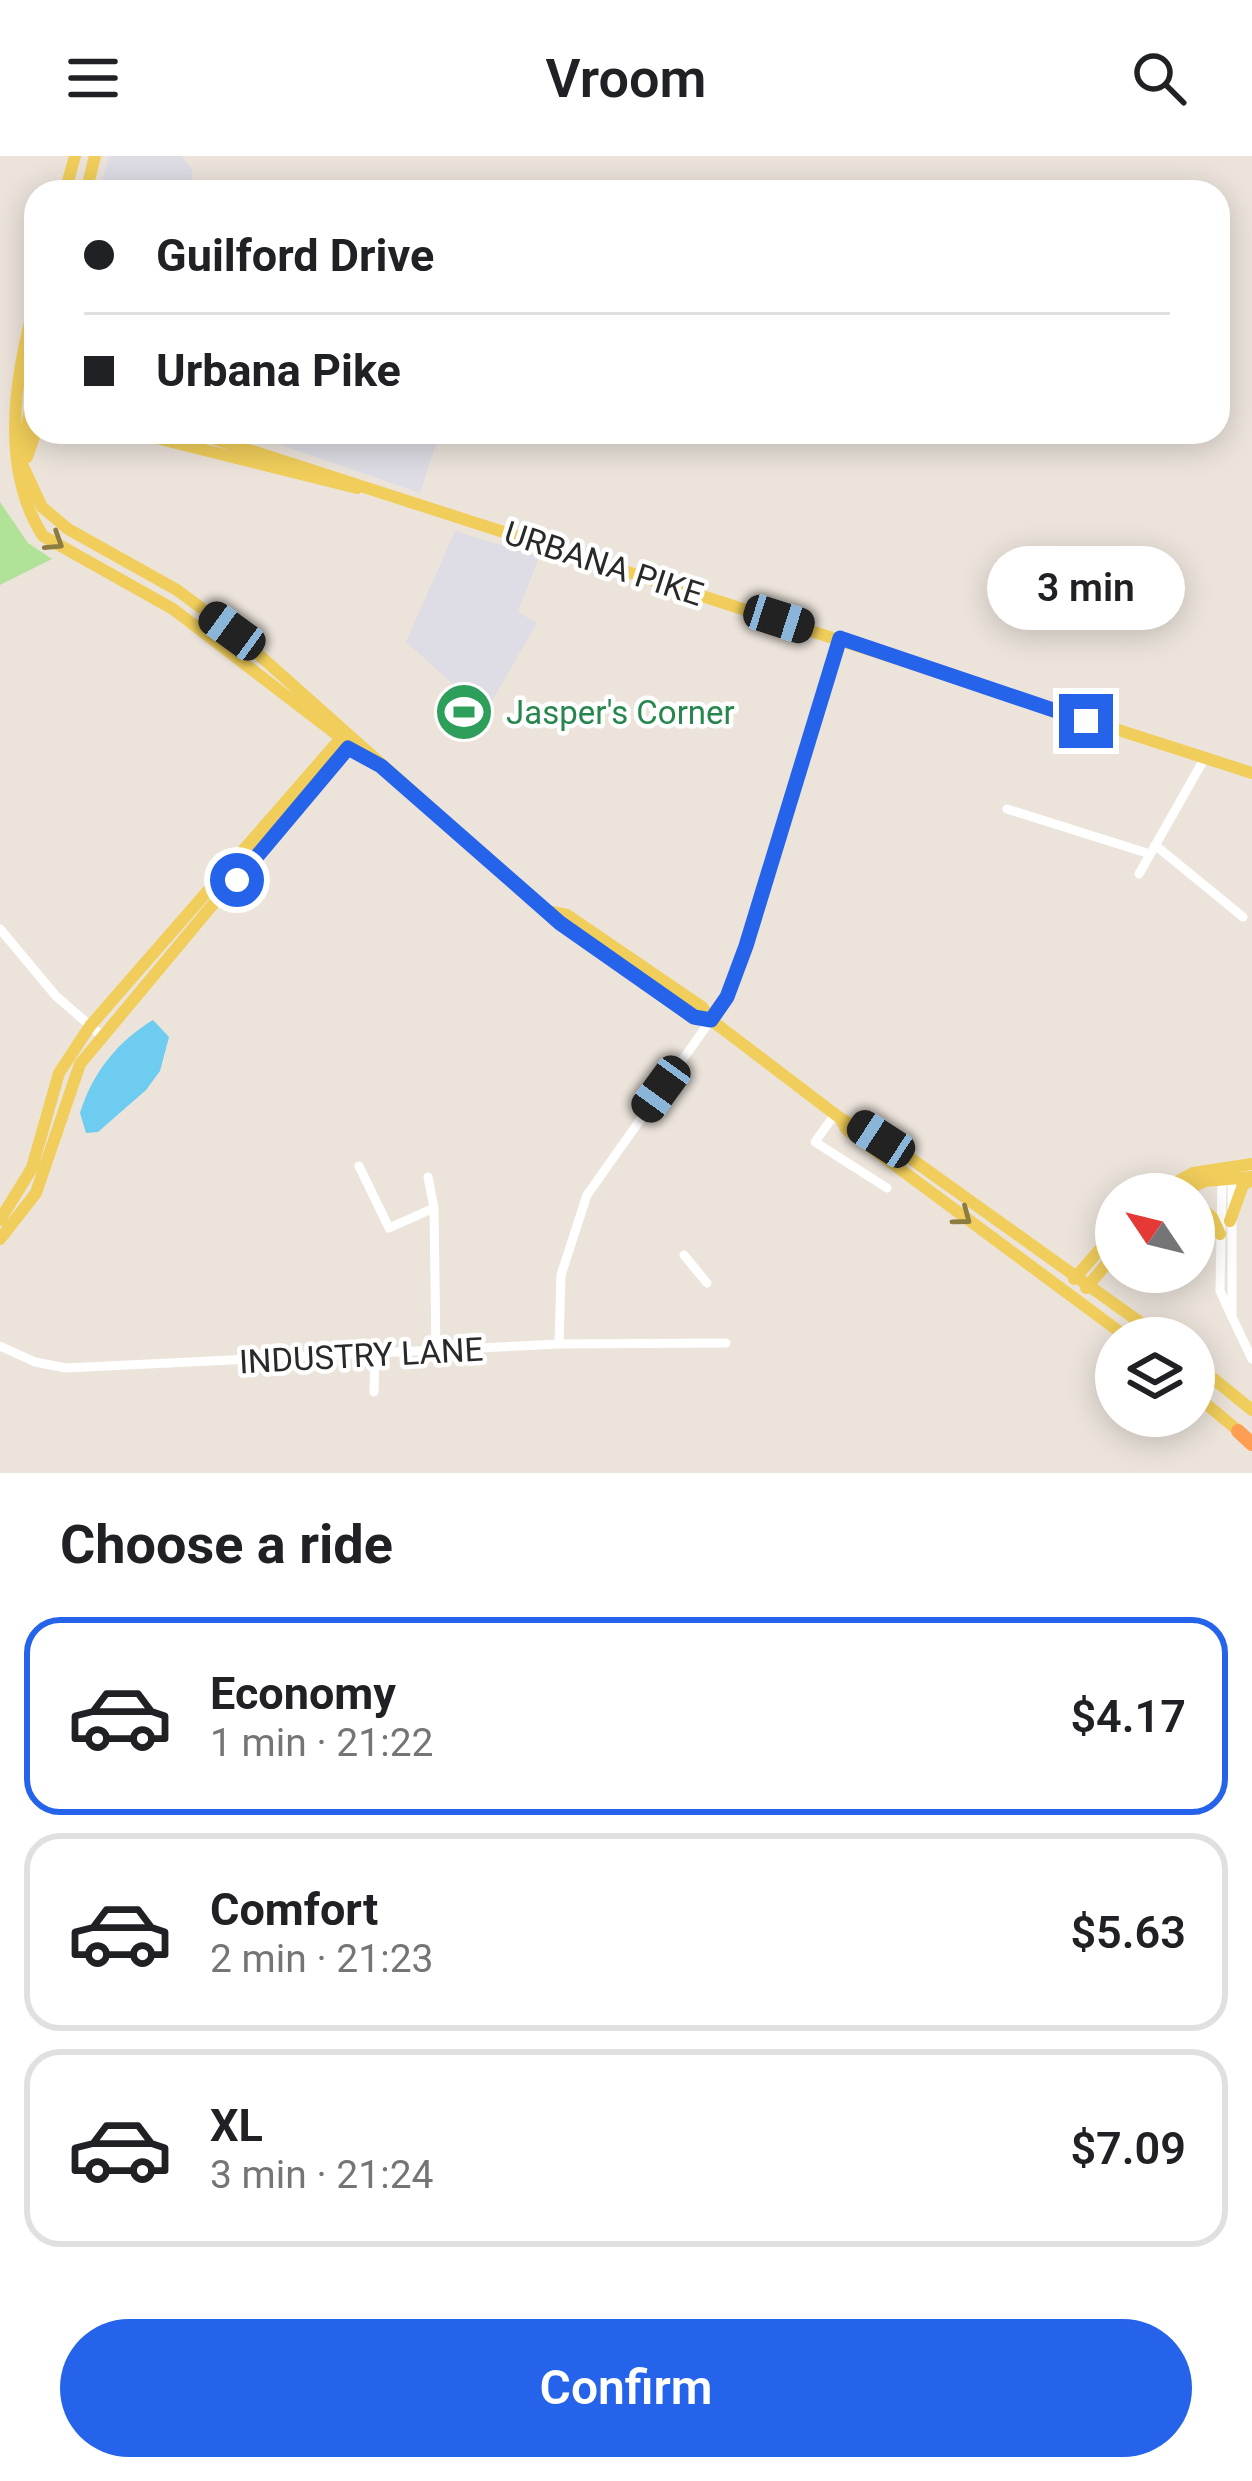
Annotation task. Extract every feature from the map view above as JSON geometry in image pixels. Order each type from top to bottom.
[{"type":"highway","points":[[1238,1431],[1252,1442]]},
{"type":"main road","points":[[24,342],[4,398],[2,438],[15,501],[43,536],[173,609],[381,766],[552,912],[567,915],[702,1007],[711,1020],[838,1116],[910,1158],[1133,1317]]},
{"type":"main road","points":[[24,443],[20,460],[32,493],[68,529],[177,590],[232,631],[346,741]]},
{"type":"main road","points":[[30,444],[32,493]]},
{"type":"main road","name":"URBANA PIKE","points":[[177,444],[337,486],[367,489]]},
{"type":"main road","name":"URBANA PIKE","points":[[230,444],[1252,773]]},
{"type":"main road","points":[[294,702],[318,730],[323,744],[302,782]]},
{"type":"main road","points":[[0,1239],[36,1193],[69,1084],[96,1031],[302,782],[346,741]]},
{"type":"main road","points":[[0,1220],[32,1168],[59,1073],[346,741]]},
{"type":"main road","points":[[838,1116],[846,1129],[1101,1317]]},
{"type":"main road","points":[[1215,1175],[1252,1164]]},
{"type":"main road","points":[[1215,1176],[1227,1171],[1252,1178]]},
{"type":"main road","points":[[1230,1220],[1243,1185],[1252,1178]]},
{"type":"main road","points":[[1215,1223],[1220,1234]]},
{"type":"main road","points":[[1071,1294],[1095,1263]]},
{"type":"main road","points":[[1083,1280],[1095,1270]]},
{"type":"main road","points":[[1215,1381],[1252,1410]]},
{"type":"main road","points":[[1215,1412],[1238,1431]]},
{"type":"street","points":[[559,1344],[561,1275],[587,1195],[727,997],[840,638]]},
{"type":"street","points":[[1139,874],[1203,761]]},
{"type":"street","points":[[1007,809],[1153,850],[1243,917]]},
{"type":"street","points":[[0,929],[56,997],[96,1031]]},
{"type":"street","points":[[838,1116],[815,1142],[887,1188]]},
{"type":"street","points":[[359,1166],[389,1228],[434,1208]]},
{"type":"street","points":[[1227,1171],[1232,1317]]},
{"type":"street","points":[[1227,1171],[1220,1291],[1252,1359]]},
{"type":"street","points":[[428,1178],[434,1208],[436,1352]]},
{"type":"street","points":[[684,1255],[707,1283]]},
{"type":"street","name":"INDUSTRY LANE","points":[[0,1346],[34,1362],[66,1368],[559,1344],[726,1342]]},
{"type":"street","points":[[374,1392],[375,1355]]},
{"type":"shaded area","points":[[109,156],[181,156],[192,170],[192,180],[102,180]]},
{"type":"shaded area","points":[[278,444],[436,444],[420,493]]},
{"type":"shaded area","points":[[455,531],[539,557],[518,612],[537,623],[485,713],[406,642]]},
{"type":"green space","points":[[0,502],[28,543],[52,559],[0,585]]},
{"type":"water","points":[[153,1020],[169,1037],[160,1071],[146,1090],[98,1132],[86,1133],[80,1113],[99,1072],[118,1048]]},
{"type":"place","name":"Jasper's Corner","points":[[464,712]]},
{"type":"route","points":[[237,880],[348,748],[381,766],[560,923],[694,1017],[711,1020],[727,997],[746,946],[840,638],[1086,721]]}]
